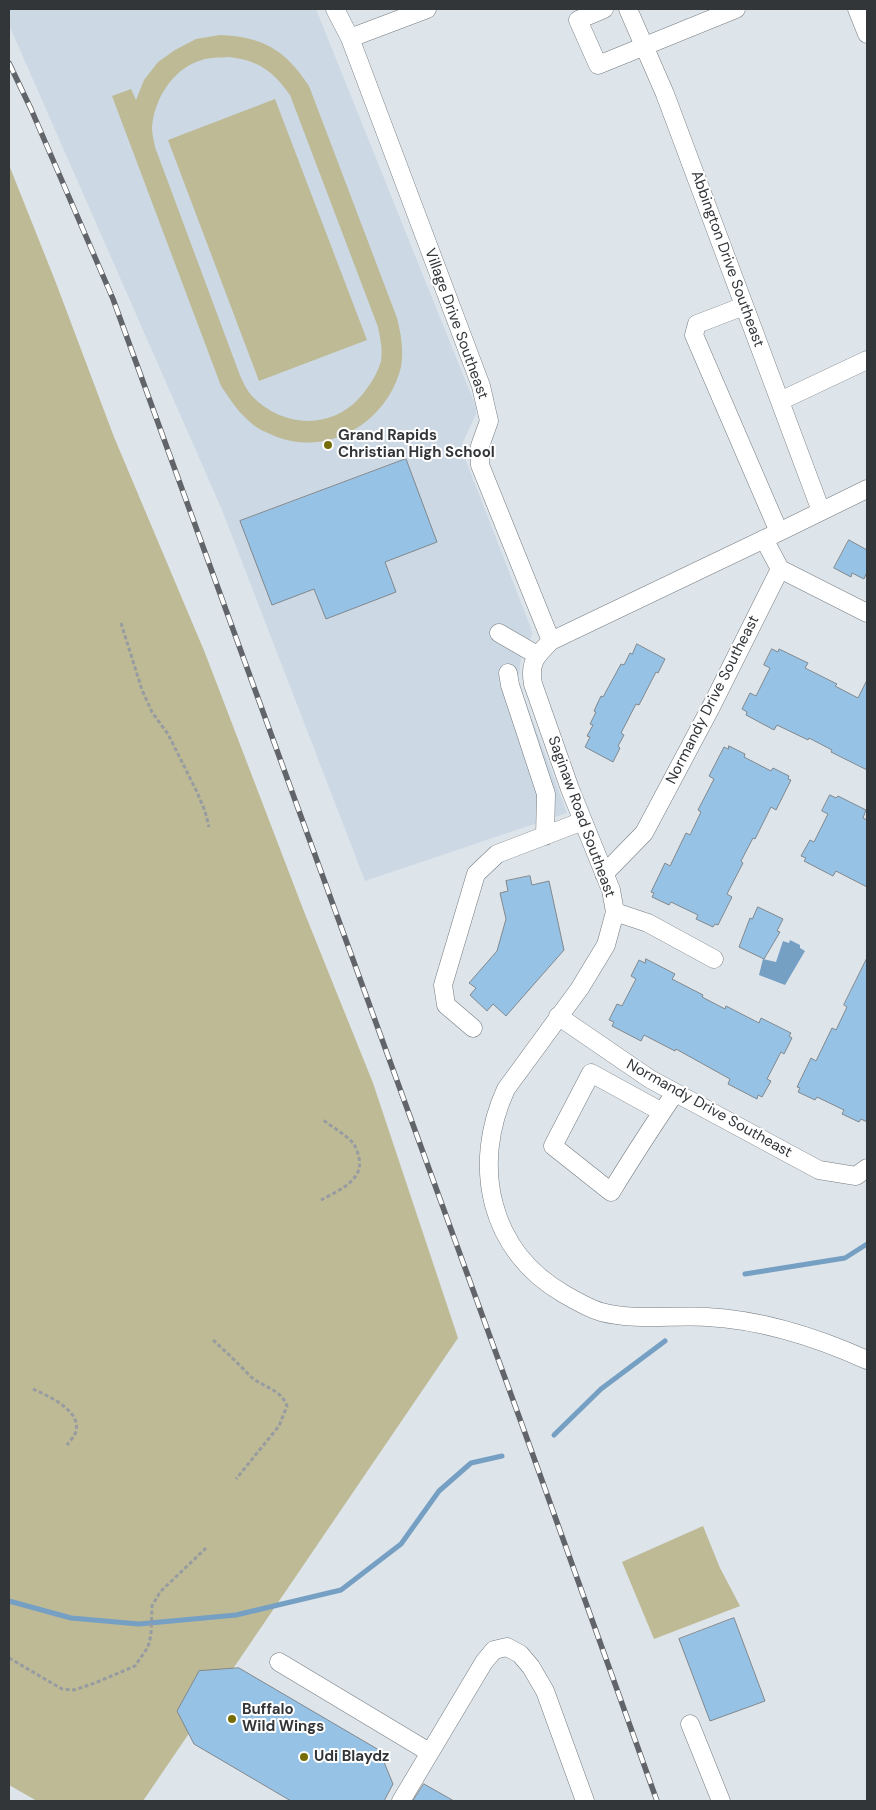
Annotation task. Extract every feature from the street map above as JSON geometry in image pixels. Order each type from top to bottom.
[{"type":"street","name":"Village Drive Southeast","points":[[335,9],[350,38],[481,386],[489,421],[480,446],[480,465],[551,641]]},
{"type":"street","points":[[350,38],[427,9]]},
{"type":"street","points":[[604,9],[578,20],[598,65],[736,9]]},
{"type":"street","name":"Abbington Drive Southeast","points":[[628,9],[665,94],[821,511]]},
{"type":"street","points":[[857,9],[867,34]]},
{"type":"street","points":[[744,306],[697,324],[694,335],[772,536],[780,569],[867,613]]},
{"type":"street","points":[[780,401],[867,360]]},
{"type":"street","points":[[499,633],[538,654],[551,641],[867,489]]},
{"type":"street","name":"Normandy Drive Southeast","points":[[604,874],[644,833],[711,708],[780,569]]},
{"type":"street","name":"Saginaw Road Southeast","points":[[538,654],[530,669],[533,684],[570,789],[611,890],[615,912],[606,945],[580,988],[506,1089],[498,1106],[493,1123],[489,1152],[490,1194],[504,1235],[532,1271],[547,1285],[584,1306],[601,1312],[619,1316],[658,1318],[677,1315],[710,1317],[759,1324],[790,1330],[821,1340],[867,1360]]},
{"type":"street","points":[[508,674],[546,794],[545,836]]},
{"type":"street","points":[[473,1028],[446,1005],[443,985],[476,874],[498,854],[583,821]]},
{"type":"street","points":[[615,912],[648,923],[714,958]]},
{"type":"street","name":"Normandy Drive Southeast","points":[[558,1016],[650,1079],[819,1170],[856,1176],[867,1168]]},
{"type":"street","points":[[662,1112],[591,1073],[553,1146],[611,1192],[675,1092]]},
{"type":"street","points":[[401,1801],[484,1662],[494,1650],[507,1647],[520,1654],[531,1667],[545,1691],[585,1801]]},
{"type":"street","points":[[279,1662],[429,1752]]},
{"type":"street","points":[[690,1724],[721,1801]]},
{"type":"path","points":[[121,623],[142,690],[152,712],[168,734],[197,792],[205,810],[209,826]]},
{"type":"path","points":[[321,1200],[349,1184],[359,1170],[360,1165],[353,1143],[322,1119]]},
{"type":"path","points":[[213,1340],[244,1368],[248,1375],[275,1390],[284,1399],[287,1406],[279,1426],[236,1479]]},
{"type":"path","points":[[32,1390],[69,1410],[74,1418],[76,1432],[67,1444]]},
{"type":"path","points":[[9,1658],[62,1689],[74,1690],[96,1683],[135,1666],[148,1647],[151,1635],[152,1606],[160,1592],[206,1548]]},
{"type":"shaded area","name":"Grand Rapids Christian High School","points":[[9,9],[316,9],[476,407],[476,414],[463,442],[463,453],[531,628],[532,635],[521,658],[518,681],[567,813],[365,881],[222,510],[9,25]]},
{"type":"shaded area","points":[[220,35],[235,36],[261,43],[272,48],[291,63],[309,86],[397,318],[401,336],[402,355],[401,367],[394,386],[384,404],[370,418],[354,430],[336,438],[317,442],[297,442],[277,437],[256,427],[246,418],[221,386],[112,96],[131,89],[136,100],[144,80],[158,62],[196,39]],"holes":[[[229,57],[249,61],[264,68],[277,79],[290,95],[378,327],[382,357],[374,377],[353,404],[340,413],[325,419],[310,421],[294,420],[279,415],[265,407],[252,396],[238,371],[155,147],[152,130],[154,117],[161,96],[174,77],[192,64],[205,59]]]},
{"type":"shaded area","points":[[275,99],[367,340],[259,381],[168,140]]},
{"type":"shaded area","points":[[9,165],[114,437],[205,653],[303,909],[373,1083],[458,1338],[143,1801],[37,1801],[9,1785]]},
{"type":"shaded area","points":[[703,1526],[720,1568],[740,1606],[654,1639],[622,1562]]},
{"type":"water","points":[[790,940],[800,945],[800,948],[805,951],[785,985],[759,975],[763,959],[776,962],[783,941],[789,943]]},
{"type":"building","points":[[406,459],[437,542],[385,562],[396,592],[326,619],[314,589],[272,605],[240,521]]},
{"type":"building","points":[[849,540],[867,550],[867,572],[864,579],[852,573],[851,577],[834,568]]},
{"type":"building","points":[[637,644],[665,659],[639,705],[636,704],[621,733],[624,735],[613,762],[585,747],[590,737],[587,736],[593,725],[590,724],[601,696],[603,697],[621,664],[624,665]]},
{"type":"building","points":[[772,649],[778,652],[779,649],[808,663],[805,668],[837,684],[835,686],[858,698],[867,680],[867,770],[831,752],[832,750],[809,738],[808,740],[777,725],[774,730],[746,715],[747,712],[742,709],[750,693],[756,696],[770,668],[764,665]]},
{"type":"building","points":[[729,746],[745,754],[744,757],[771,771],[773,768],[789,776],[788,779],[791,780],[776,810],[771,807],[755,839],[753,838],[727,894],[732,897],[718,925],[715,924],[713,927],[696,919],[698,915],[671,902],[669,905],[652,897],[654,893],[651,892],[665,863],[670,866],[686,833],[690,835],[701,812],[698,810],[714,779],[709,776],[724,747],[728,749]]},
{"type":"building","points":[[830,795],[836,798],[838,796],[866,810],[863,818],[867,820],[867,887],[836,871],[833,876],[804,861],[806,858],[801,856],[810,840],[814,842],[828,814],[822,811]]},
{"type":"building","points":[[530,876],[532,885],[549,881],[564,950],[506,1016],[493,1004],[487,1011],[470,995],[476,988],[469,983],[497,951],[506,919],[500,893],[508,891],[506,881]]},
{"type":"building","points":[[758,907],[783,919],[777,931],[780,932],[764,959],[739,947],[750,918],[752,919]]},
{"type":"building","points":[[867,958],[867,1122],[861,1119],[859,1122],[842,1114],[844,1110],[817,1097],[815,1100],[798,1092],[800,1088],[797,1087],[811,1058],[816,1061],[832,1028],[836,1030],[847,1007],[844,1005]]},
{"type":"building","points":[[646,959],[675,974],[672,979],[725,1009],[726,1006],[759,1023],[761,1018],[791,1033],[789,1036],[792,1038],[784,1054],[781,1052],[767,1079],[771,1081],[762,1097],[758,1095],[757,1099],[728,1084],[730,1079],[676,1049],[675,1051],[644,1035],[641,1041],[612,1026],[614,1022],[609,1020],[617,1004],[622,1006],[636,979],[631,976],[639,960],[645,963]]},
{"type":"building","points":[[734,1618],[765,1701],[710,1721],[679,1639]]},
{"type":"building","points":[[239,1668],[379,1750],[393,1784],[384,1801],[291,1801],[194,1744],[177,1711],[199,1671]]},
{"type":"building","points":[[424,1784],[454,1801],[413,1801]]},
{"type":"waterway","points":[[745,1274],[845,1258],[867,1244]]},
{"type":"waterway","points":[[554,1435],[601,1389],[665,1341]]},
{"type":"waterway","points":[[9,1601],[71,1618],[139,1624],[236,1615],[341,1590],[401,1544],[439,1491],[471,1463],[502,1456]]},
{"type":"railway","points":[[9,63],[31,109],[113,299],[657,1801]]},
{"type":"place","name":"Grand Rapids Christian High School","points":[[328,445]]},
{"type":"place","name":"Buffalo Wild Wings","points":[[232,1719]]},
{"type":"place","name":"Udi Blaydz","points":[[304,1757]]}]
